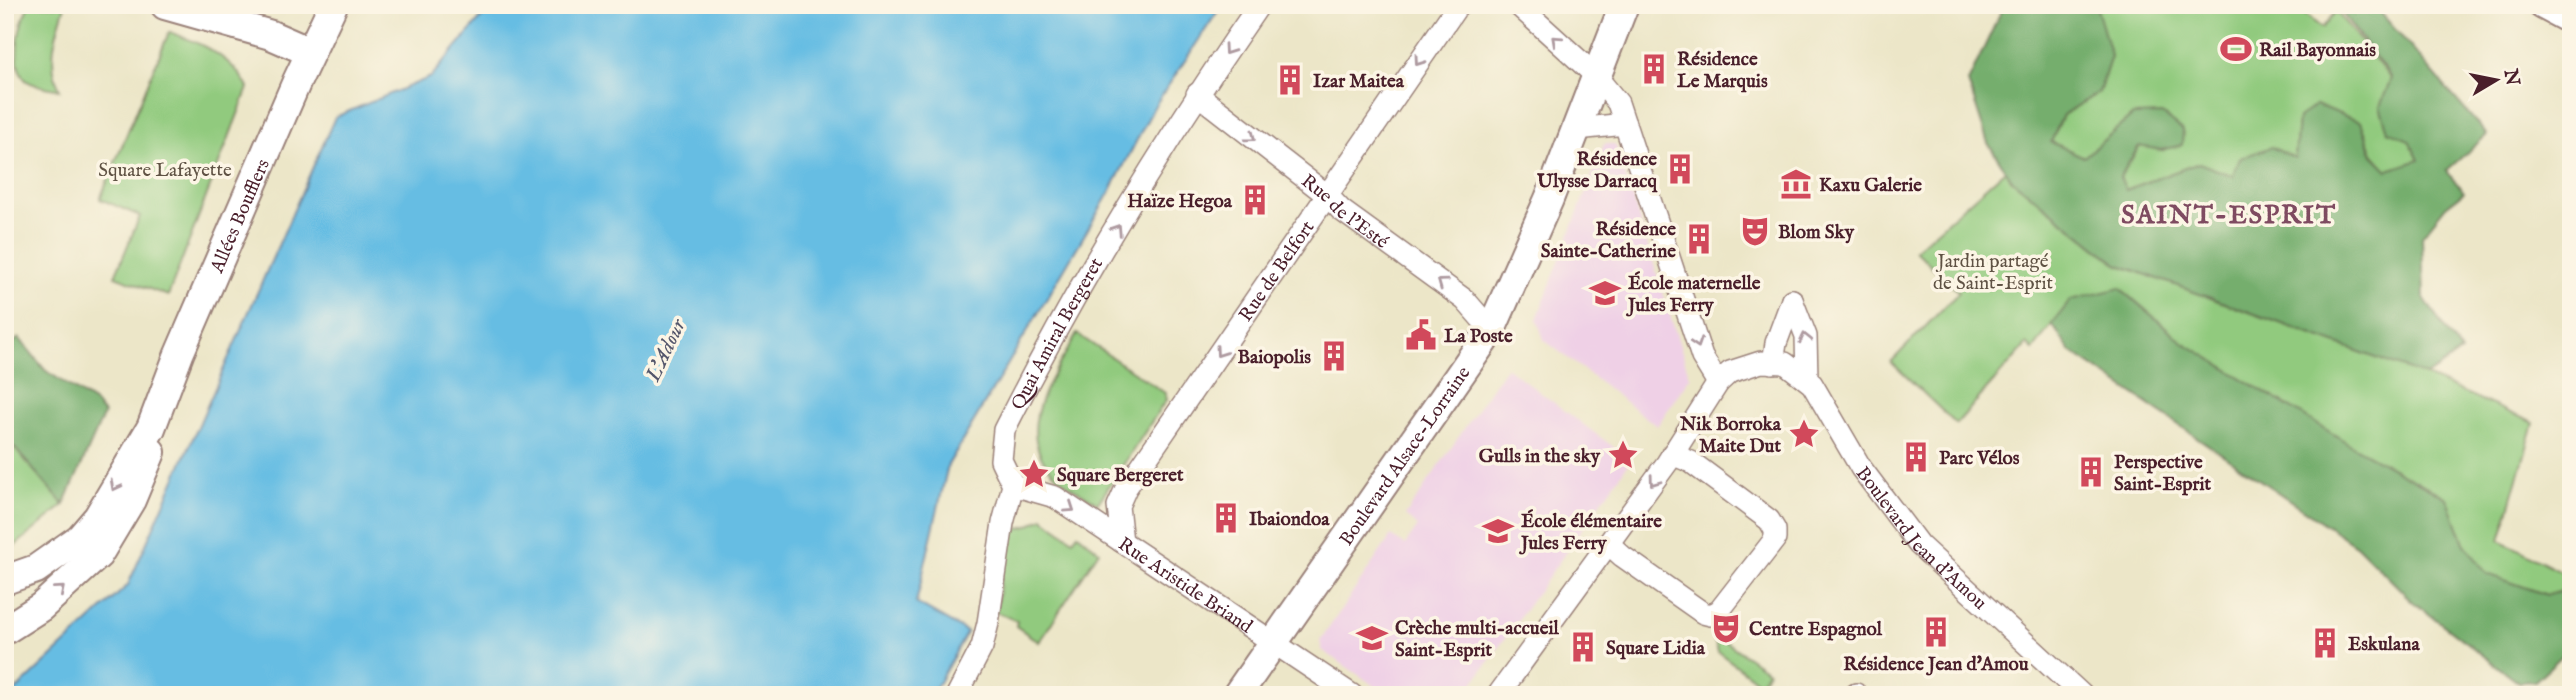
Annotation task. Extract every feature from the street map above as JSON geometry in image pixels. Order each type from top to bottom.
[{"type":"main road","points":[[165,5],[199,9],[310,52]]},
{"type":"main road","name":"Allées Boufflers","points":[[5,579],[36,569],[80,538],[98,517],[151,428],[179,354],[333,5]]},
{"type":"main road","name":"Boulevard Alsace-Lorraine","points":[[1237,695],[1491,330],[1508,296],[1577,129],[1595,75],[1624,5]]},
{"type":"main road","points":[[2543,5],[2571,20]]},
{"type":"main road","name":"Allées Boufflers","points":[[5,630],[41,607],[98,555],[131,500],[152,449],[151,428]]},
{"type":"street","name":"Quai Amiral Bergeret","points":[[1013,485],[1001,460],[1004,430],[1090,270],[1197,94],[1259,5]]},
{"type":"street","name":"Rue de Belfort","points":[[1122,542],[1118,506],[1126,488],[1458,5]]},
{"type":"street","points":[[1518,5],[1595,75],[1618,103],[1702,357],[1718,383]]},
{"type":"street","name":"Rue de l'Esté","points":[[1197,94],[1328,195],[1342,210],[1465,300],[1491,330]]},
{"type":"street","points":[[1577,129],[1625,124]]},
{"type":"street","points":[[1498,695],[1609,544],[1718,383],[1730,372],[1745,365],[1779,363],[1776,343],[1792,300],[1806,336],[1807,379]]},
{"type":"street","name":"Boulevard Jean d'Amou","points":[[1779,363],[1807,379],[1861,468],[1919,545],[2082,695]]},
{"type":"street","points":[[1609,544],[1703,613],[1711,615],[1719,611],[1775,539],[1775,530],[1769,520],[1691,462],[1672,454]]},
{"type":"street","points":[[957,695],[982,646],[1003,523],[1013,485]]},
{"type":"street","name":"Rue Aristide Briand","points":[[1013,485],[1055,497],[1352,695]]},
{"type":"shaded area","name":"École maternelle Jules Ferry","points":[[1604,144],[1615,144],[1690,377],[1657,426],[1544,340],[1537,319]]},
{"type":"shaded area","name":"École élémentaire Jules Ferry","points":[[1506,367],[1631,460],[1465,695],[1388,695],[1322,650],[1320,641],[1391,536],[1405,545],[1418,526],[1405,516]]},
{"type":"green space","points":[[29,5],[65,6],[53,58],[60,90],[30,83],[18,65],[22,22]]},
{"type":"green space","points":[[2004,5],[2093,5],[2097,9],[2111,56],[2099,92],[2063,115],[2051,142],[2084,157],[2133,115],[2162,114],[2183,130],[2182,145],[2162,150],[2139,146],[2120,177],[2126,190],[2199,163],[2233,176],[2240,158],[2271,147],[2295,158],[2298,118],[2316,105],[2361,122],[2373,155],[2388,170],[2419,160],[2409,140],[2388,131],[2380,107],[2391,78],[2342,13],[2352,5],[2374,5],[2487,135],[2446,171],[2464,192],[2446,206],[2422,236],[2424,298],[2461,352],[2426,376],[2117,264],[2011,179],[1988,143],[1968,82]]},
{"type":"green space","points":[[2093,5],[2293,5],[2322,28],[2336,11],[2391,79],[2380,107],[2409,140],[2419,160],[2388,171],[2374,155],[2361,122],[2298,118],[2295,158],[2233,176],[2199,163],[2125,190],[2120,177],[2140,146],[2162,150],[2133,115],[2084,157],[2051,142],[2063,115],[2099,92],[2111,56]]},
{"type":"green space","name":"Square Lafayette","points":[[169,32],[203,46],[224,59],[242,77],[248,88],[168,296],[115,276],[140,216],[100,199]]},
{"type":"green space","name":"Jardin partagé de Saint-Esprit","points":[[2005,170],[2011,179],[2117,264],[2426,376],[2534,423],[2500,540],[2571,576],[2571,589],[2547,595],[2487,574],[2464,543],[2447,498],[2356,448],[2183,342],[2120,288],[2052,324],[2033,350],[2027,344],[1956,424],[1891,362],[1959,292],[1915,250]]},
{"type":"green space","points":[[2120,288],[2183,342],[2356,448],[2447,498],[2464,543],[2487,574],[2547,595],[2571,589],[2571,647],[2535,681],[2518,682],[2412,601],[2357,546],[2070,351],[2052,324],[2071,300]]},
{"type":"green space","points":[[1077,334],[1165,393],[1166,400],[1098,503],[1057,476],[1043,459],[1036,442],[1035,424],[1047,386]]},
{"type":"green space","points":[[19,338],[45,370],[95,403],[104,414],[64,505],[5,437],[5,348]]},
{"type":"green space","points":[[5,437],[64,505],[5,554]]},
{"type":"green space","points":[[1043,518],[1073,540],[1078,534],[1099,551],[1039,642],[1016,626],[1017,621],[996,612],[1008,531],[1028,526]]},
{"type":"green space","points":[[1713,633],[1768,671],[1760,683],[1718,652]]},
{"type":"water","name":"L'Adour","points":[[492,5],[1222,5],[1154,107],[1111,190],[948,465],[916,603],[967,632],[932,695],[11,695],[128,585],[335,117],[431,77]]},
{"type":"place","name":"Rail Bayonnais","points":[[2236,49]]},
{"type":"place","name":"Résidence Le Marquis","points":[[1654,69]]},
{"type":"place","name":"Izar Maitea","points":[[1290,80]]},
{"type":"place","name":"Résidence Ulysse Darracq","points":[[1680,169]]},
{"type":"place","name":"Kaxu Galerie","points":[[1796,184]]},
{"type":"place","name":"Haïze Hegoa","points":[[1255,200]]},
{"type":"place","name":"Blom Sky","points":[[1755,231]]},
{"type":"place","name":"Résidence Sainte-Catherine","points":[[1699,239]]},
{"type":"place","name":"École maternelle Jules Ferry","points":[[1605,293]]},
{"type":"place","name":"La Poste","points":[[1421,335]]},
{"type":"place","name":"Baiopolis","points":[[1334,356]]},
{"type":"place","name":"Nik Borroka Maite Dut","points":[[1804,434]]},
{"type":"place","name":"Gulls in the sky","points":[[1623,455]]},
{"type":"place","name":"Parc Vélos","points":[[1916,457]]},
{"type":"place","name":"Perspective Saint-Esprit","points":[[2091,472]]},
{"type":"place","name":"Square Bergeret","points":[[1034,474]]},
{"type":"place","name":"Ibaiondoa","points":[[1226,518]]},
{"type":"place","name":"École élémentaire Jules Ferry","points":[[1498,531]]},
{"type":"place","name":"Centre Espagnol","points":[[1726,628]]},
{"type":"place","name":"Résidence Jean d'Amou","points":[[1936,632]]},
{"type":"place","name":"Crèche multi-accueil Saint-Esprit","points":[[1372,638]]},
{"type":"place","name":"Eskulana","points":[[2325,643]]},
{"type":"place","name":"Square Lidia","points":[[1583,647]]},
{"type":"district","name":"SAINT-ESPRIT","points":[[2229,214]]}]
